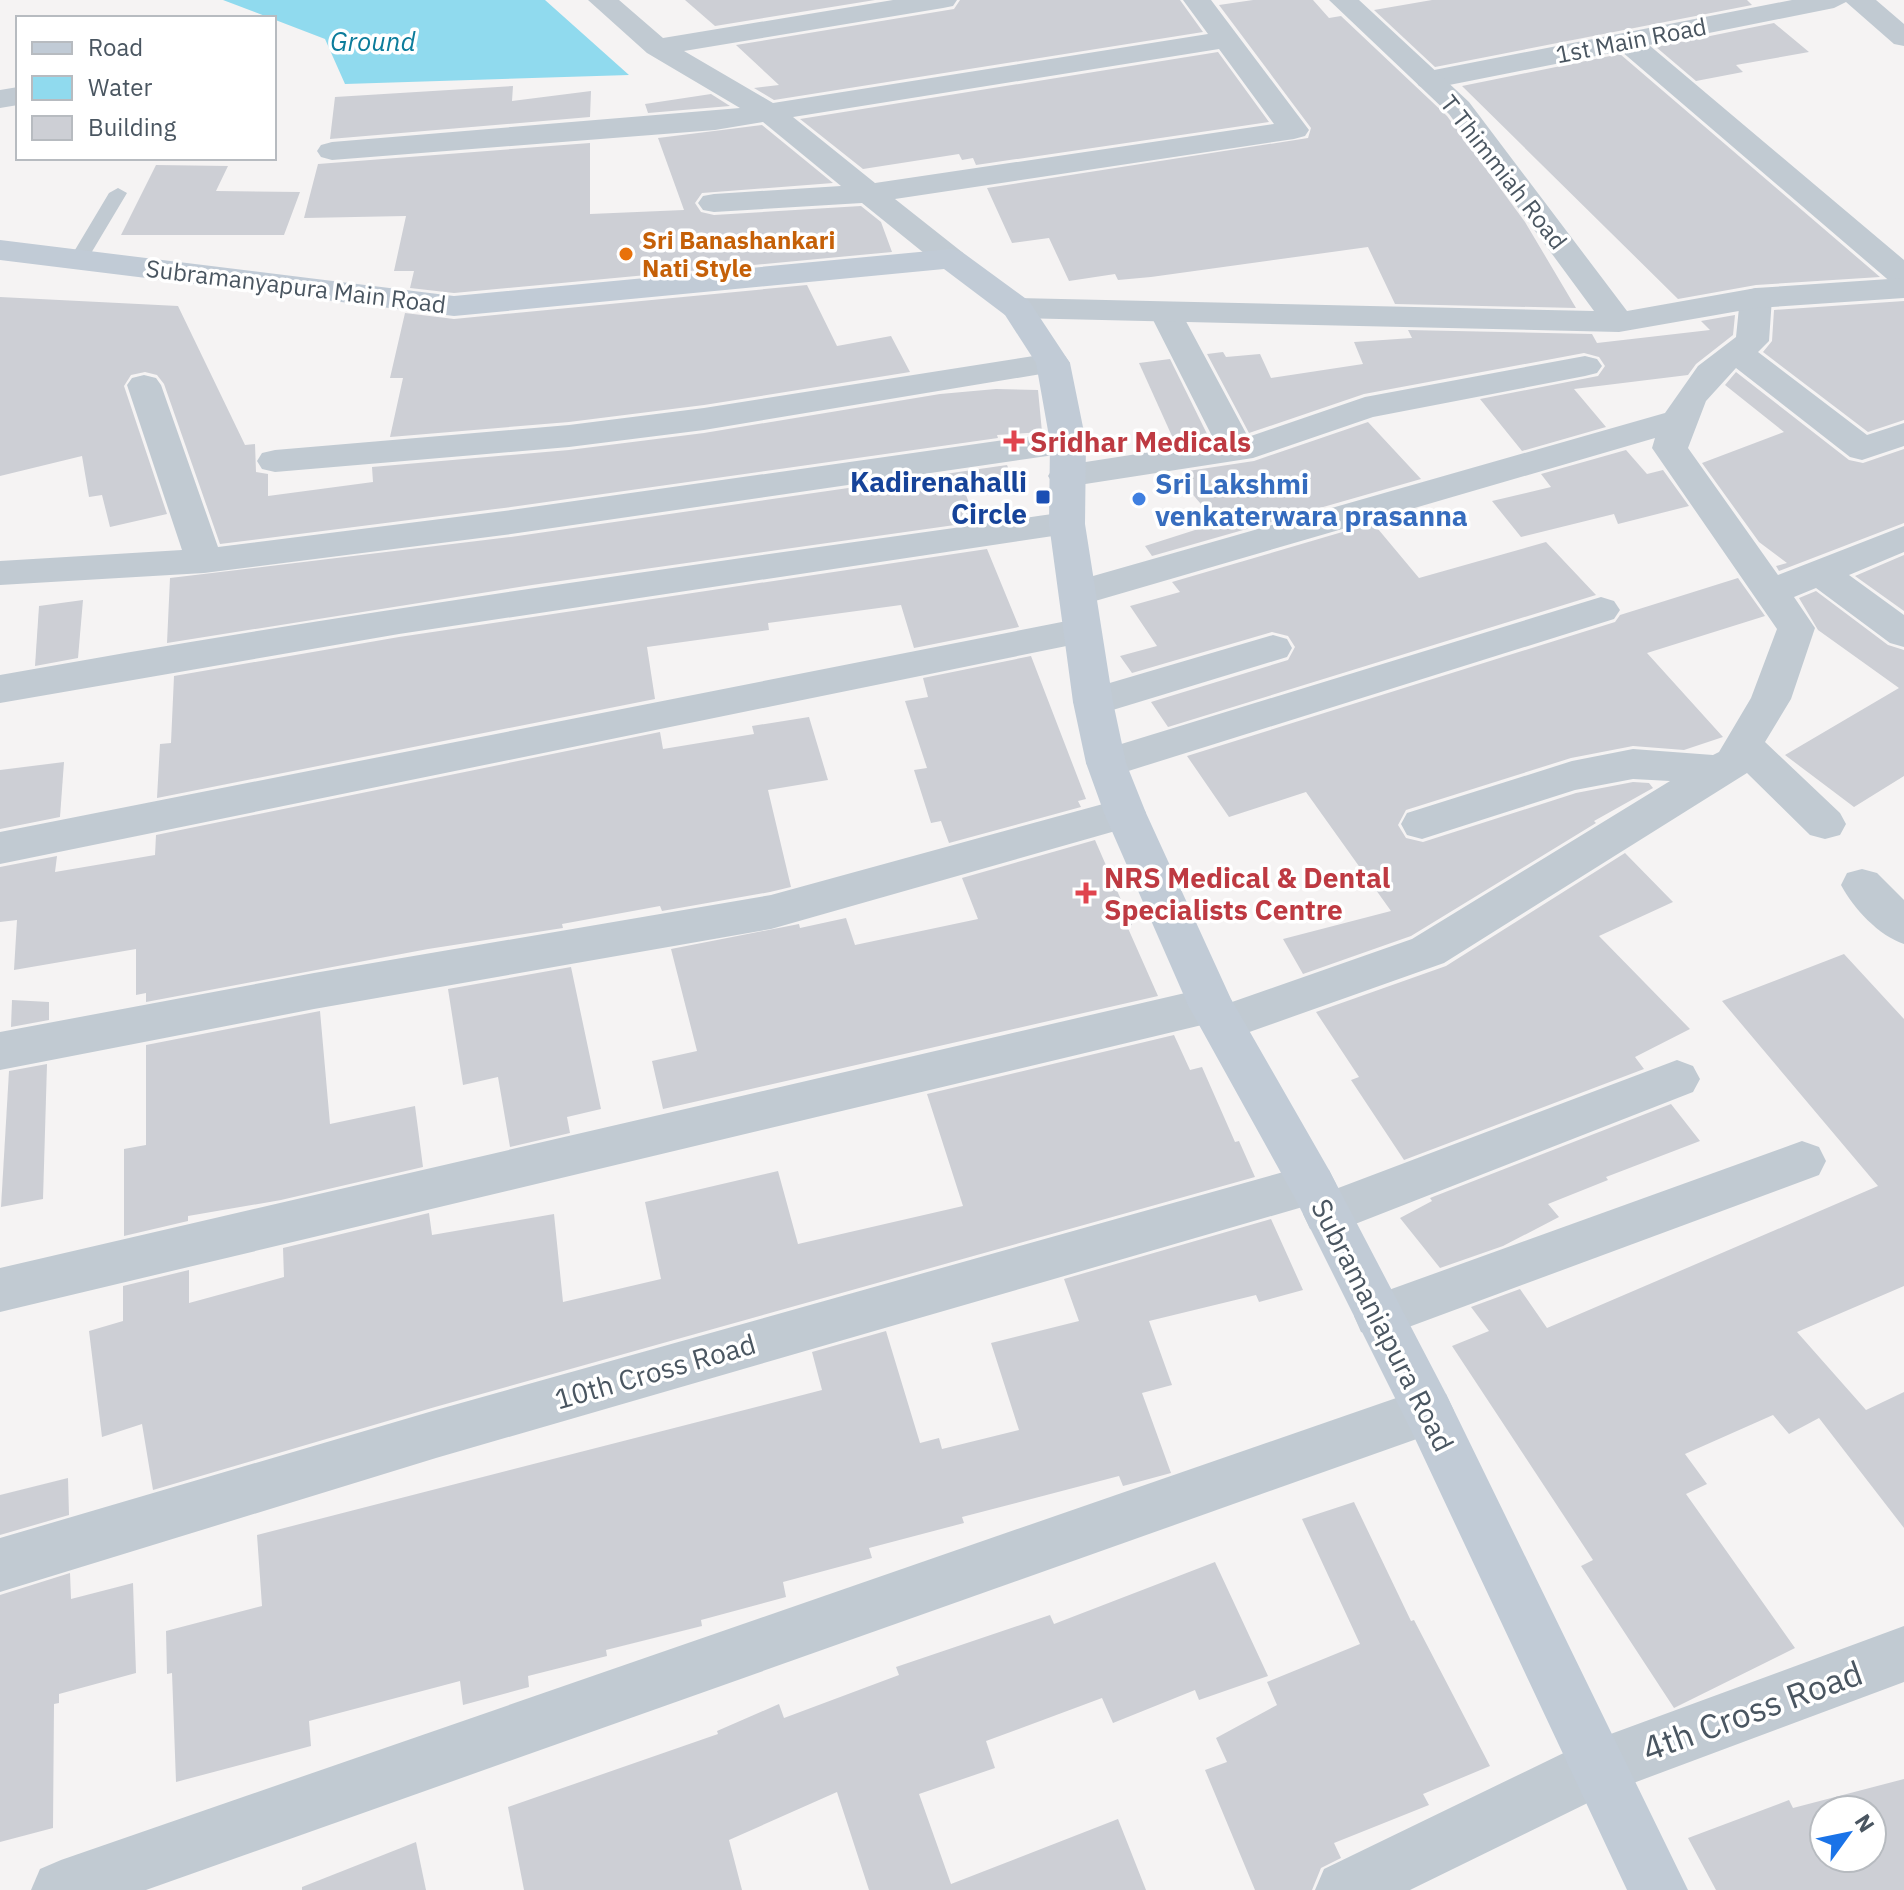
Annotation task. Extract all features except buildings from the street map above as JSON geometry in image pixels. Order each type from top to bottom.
[{"type":"main road","name":"Subramanyapura Main Road","points":[[0,250],[454,306],[951,259]]},
{"type":"main road","points":[[951,259],[1017,308],[1053,363],[1067,459],[1067,524],[1093,702],[1106,763]]},
{"type":"main road","name":"Subramaniapura Road","points":[[1106,763],[1125,813],[1217,1014],[1319,1199],[1428,1411],[1658,1890]]},
{"type":"street","points":[[602,0],[657,47],[768,112],[951,259]]},
{"type":"street","points":[[657,47],[888,4],[943,0]]},
{"type":"street","points":[[714,203],[870,193],[1294,130],[1197,0]]},
{"type":"street","name":"T Thimmiah Road","points":[[1343,0],[1459,108],[1619,322]]},
{"type":"street","name":"1st Main Road","points":[[1429,80],[1834,0]]},
{"type":"street","points":[[1859,0],[1904,38]]},
{"type":"street","points":[[1658,10],[1680,30]]},
{"type":"street","points":[[332,151],[613,131],[768,112],[1224,40]]},
{"type":"street","points":[[1627,41],[1904,277]]},
{"type":"street","points":[[1017,308],[1619,322],[1756,298],[1904,288]]},
{"type":"street","points":[[0,1290],[1217,1014],[1428,951],[1732,757],[1771,699],[1796,628],[1670,448],[1675,421],[1693,391],[1735,351],[1752,341],[1756,298]]},
{"type":"street","points":[[1165,312],[1237,450]]},
{"type":"street","points":[[1735,351],[1862,449],[1904,434]]},
{"type":"street","points":[[275,461],[569,436],[704,419],[1053,363]]},
{"type":"street","points":[[0,573],[204,561],[511,522],[1067,459],[1237,450],[1365,408],[1585,366]]},
{"type":"street","points":[[144,385],[204,561]]},
{"type":"street","points":[[0,848],[1080,612],[1675,421]]},
{"type":"street","points":[[0,689],[390,621],[1067,524]]},
{"type":"street","points":[[1771,592],[1904,538]]},
{"type":"street","points":[[1820,572],[1904,634]]},
{"type":"street","points":[[1106,763],[1601,610]]},
{"type":"street","points":[[1093,702],[1273,648]]},
{"type":"street","points":[[1422,824],[1572,776],[1633,764],[1732,757],[1825,824]]},
{"type":"street","points":[[0,1051],[314,991],[771,912],[1125,813]]},
{"type":"street","points":[[1862,885],[1904,927]]},
{"type":"street","name":"10th Cross Road","points":[[0,1565],[436,1434],[1319,1199],[1677,1079]]},
{"type":"street","points":[[1379,1316],[1802,1161]]},
{"type":"street","points":[[61,1890],[1428,1411]]},
{"type":"street","name":"4th Cross Road","points":[[1345,1890],[1599,1767],[1904,1654]]},
{"type":"lane","points":[[78,260],[118,193]]},
{"type":"water","name":"Ground","points":[[223,0],[545,0],[629,75],[345,84],[325,39],[276,20],[276,16],[265,16]]},
{"type":"place","name":"Sri Banashankari Nati Style","points":[[626,254]]},
{"type":"place","name":"Sridhar Medicals","points":[[1014,441]]},
{"type":"place","name":"Kadirenahalli Circle","points":[[1043,497]]},
{"type":"place","name":"Sri Lakshmi venkaterwara prasanna","points":[[1139,499]]},
{"type":"place","name":"NRS Medical & Dental Specialists Centre","points":[[1086,893]]}]
